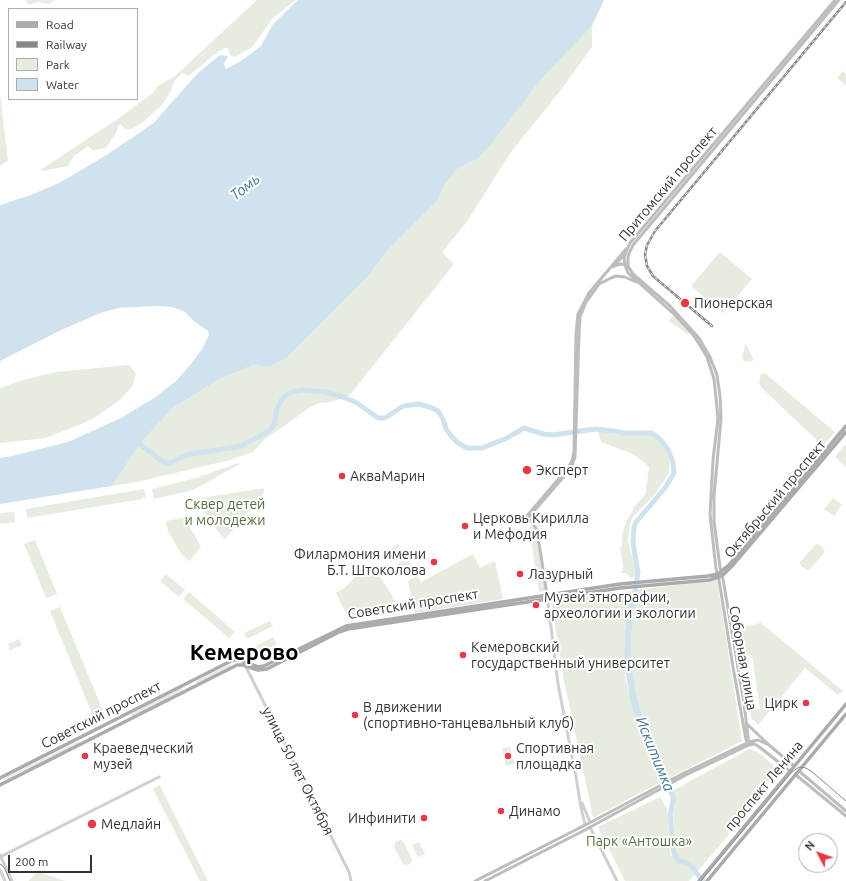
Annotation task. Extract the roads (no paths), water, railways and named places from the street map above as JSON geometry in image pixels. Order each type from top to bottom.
[{"type":"main road","name":"Притомский проспект","points":[[720,575],[709,508],[718,422],[714,379],[707,357],[694,336],[676,316],[628,273],[625,254],[835,0]]},
{"type":"main road","name":"Притомский проспект","points":[[627,265],[632,244],[839,0]]},
{"type":"main road","points":[[547,597],[537,530],[527,518],[571,468],[575,457],[576,334],[578,314],[587,296],[632,244]]},
{"type":"main road","points":[[575,410],[580,317],[586,302],[599,284],[625,254]]},
{"type":"main road","points":[[610,268],[615,265],[627,265],[633,274],[670,306],[696,334],[710,357],[717,375],[721,419],[713,512],[720,575]]},
{"type":"main road","points":[[599,284],[611,278],[621,276],[631,279],[642,286]]},
{"type":"main road","name":"Октябрьский проспект","points":[[720,575],[732,566],[844,434],[846,426]]},
{"type":"main road","name":"Советский проспект","points":[[2,777],[233,660],[236,659],[244,661],[258,667],[264,666],[346,626],[620,586],[720,575]]},
{"type":"main road","name":"Соборная улица","points":[[720,575],[747,724],[749,743]]},
{"type":"main road","name":"Соборная улица","points":[[720,575],[733,667],[749,743]]},
{"type":"main road","name":"Советский проспект","points":[[0,785],[238,665],[258,670],[267,669],[333,635],[348,629],[547,597]]},
{"type":"main road","points":[[192,680],[191,685],[196,687]]},
{"type":"main road","points":[[179,687],[184,688],[182,694]]},
{"type":"main road","name":"проспект Ленина","points":[[699,881],[846,704]]},
{"type":"main road","name":"проспект Ленина","points":[[707,881],[846,714]]},
{"type":"main road","name":"Соборная улица","points":[[747,724],[769,745],[846,811]]},
{"type":"main road","points":[[485,881],[590,827],[685,774],[749,743],[758,740],[769,745]]},
{"type":"main road","points":[[749,743],[761,748],[846,816]]},
{"type":"main road","points":[[2,777],[2,780],[6,782]]},
{"type":"main road","points":[[475,881],[585,824],[648,794]]},
{"type":"main road","points":[[590,822],[590,827]]},
{"type":"main road","points":[[585,824],[590,827]]},
{"type":"main road","points":[[502,867],[504,871]]},
{"type":"street","points":[[547,597],[558,684],[585,824]]},
{"type":"street","name":"улица 50 лет Октября","points":[[244,661],[349,872],[351,881]]},
{"type":"street","points":[[12,881],[0,856],[159,777]]},
{"type":"street","points":[[581,802],[590,822]]},
{"type":"street","points":[[590,827],[617,881]]},
{"type":"street","points":[[0,870],[5,881]]},
{"type":"water","name":"Томь","points":[[298,0],[604,0],[592,26],[542,78],[491,144],[477,159],[457,169],[445,183],[438,200],[385,253],[370,274],[288,357],[270,367],[253,365],[218,380],[173,408],[142,441],[112,486],[0,504],[0,458],[68,442],[121,418],[154,398],[176,381],[202,349],[209,335],[208,331],[195,322],[185,312],[173,307],[155,306],[118,308],[100,313],[59,331],[0,361],[0,205],[31,195],[59,183],[100,159],[155,122],[198,73],[220,55],[228,56],[224,64],[226,69],[241,61],[261,46],[273,24]]},
{"type":"water","points":[[637,590],[637,600],[631,635],[631,662],[636,693],[644,724],[667,779],[661,782],[637,724],[631,703],[624,663],[625,632],[628,610],[633,591]]},
{"type":"waterway","name":"Искитимка","points":[[136,441],[168,464],[186,455],[241,446],[269,431],[274,425],[277,409],[283,397],[289,393],[303,390],[325,392],[343,397],[357,403],[378,418],[385,418],[403,406],[418,404],[430,407],[438,411],[443,419],[446,429],[452,437],[458,443],[467,448],[482,448],[507,438],[524,428],[543,434],[553,435],[595,429],[623,433],[652,433],[660,439],[667,448],[673,462],[674,473],[665,488],[636,522],[634,527],[633,543],[638,573],[634,597]]},
{"type":"waterway","name":"Искитимка","points":[[661,775],[673,796],[670,815],[674,853],[679,861],[687,863],[691,866],[703,881]]},
{"type":"tram line","points":[[701,881],[792,772],[799,767],[806,768],[811,771],[846,801]]},
{"type":"tram line","points":[[0,864],[4,867],[10,881]]},
{"type":"railway","points":[[712,326],[653,276],[647,266],[645,255],[647,245],[655,231],[846,2]]},
{"type":"place","name":"Пионерская","points":[[685,303]]},
{"type":"place","name":"Эксперт","points":[[527,470]]},
{"type":"place","name":"АкваМарин","points":[[342,476]]},
{"type":"place","name":"Церковь Кирилла и Мефодия","points":[[465,526]]},
{"type":"place","name":"Филармония имени Б.Т. Штоколова","points":[[434,562]]},
{"type":"place","name":"Лазурный","points":[[520,574]]},
{"type":"place","name":"Музей этнографии, археологии и экологии","points":[[536,605]]},
{"type":"place","name":"Кемеровский государственный университет","points":[[463,655]]},
{"type":"place","name":"Цирк","points":[[806,703]]},
{"type":"place","name":"В движении (спортивно-танцевальный клуб)","points":[[355,715]]},
{"type":"place","name":"Краеведческий музей","points":[[85,756]]},
{"type":"place","name":"Спортивная площадка","points":[[508,756]]},
{"type":"place","name":"Динамо","points":[[501,811]]},
{"type":"place","name":"Инфинити","points":[[424,818]]},
{"type":"place","name":"Медлайн","points":[[92,824]]},
{"type":"district","name":"Кемерово","points":[[244,653]]},
{"type":"park label","name":"Сквер детей и молодежи","points":[[225,512]]},
{"type":"park label","name":"Парк «Антошка»","points":[[639,841]]}]
